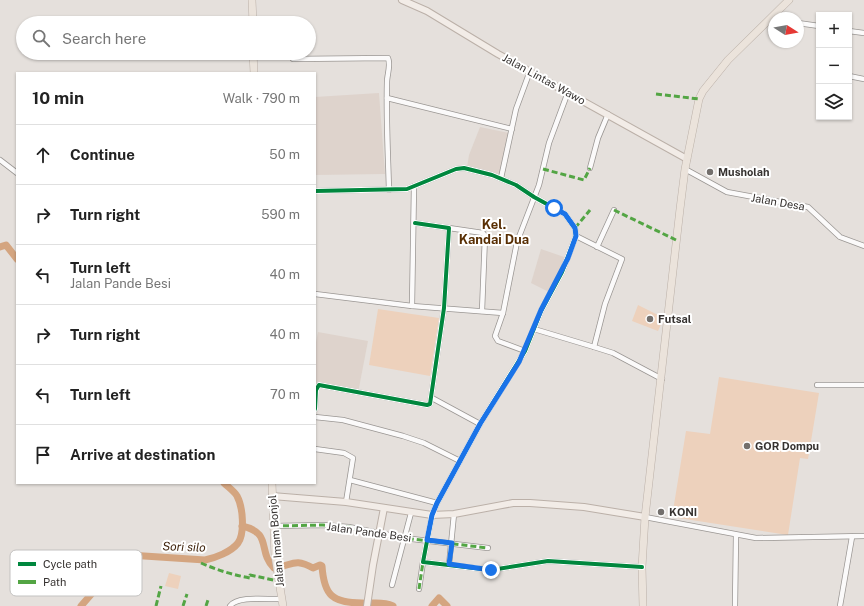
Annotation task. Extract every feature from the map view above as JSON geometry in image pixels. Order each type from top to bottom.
[{"type":"highway","points":[[252,0],[253,16]]},
{"type":"highway","points":[[778,12],[789,0]]},
{"type":"highway","points":[[642,606],[642,567],[646,517],[687,156],[692,148],[698,131],[703,95],[728,60],[768,23]]},
{"type":"highway","points":[[254,60],[254,72]]},
{"type":"highway","name":"Jalan Imam Bonjol","points":[[272,484],[275,556],[282,602]]},
{"type":"main road","name":"Jalan Lintas Wawo","points":[[402,0],[427,11],[498,54],[687,156]]},
{"type":"main road","points":[[272,496],[346,502],[432,515],[454,514],[513,503],[530,503],[570,505],[646,517]]},
{"type":"main road","points":[[367,603],[384,508]]},
{"type":"street","points":[[804,24],[816,26]]},
{"type":"street","points":[[852,31],[864,33]]},
{"type":"street","points":[[316,59],[386,58],[390,63],[387,75],[389,190]]},
{"type":"street","points":[[501,178],[516,109],[530,71]]},
{"type":"street","points":[[852,77],[864,79]]},
{"type":"street","points":[[525,351],[495,338],[503,313],[517,242],[540,181],[549,143],[568,92]]},
{"type":"street","points":[[387,98],[512,129]]},
{"type":"street","points":[[590,168],[601,130],[608,114]]},
{"type":"street","points":[[0,160],[16,172]]},
{"type":"street","points":[[316,191],[406,189],[456,169],[464,168],[501,178],[565,214],[575,228],[576,236],[562,272],[541,310],[525,351],[480,424],[437,503],[432,515],[419,589]]},
{"type":"street","name":"Jalan Desa","points":[[685,169],[727,192],[808,207],[832,232],[843,239],[864,246]]},
{"type":"street","points":[[412,306],[415,223],[414,186]]},
{"type":"street","points":[[597,247],[614,210]]},
{"type":"street","points":[[415,223],[483,233],[485,236],[482,311]]},
{"type":"street","points":[[316,390],[319,385],[427,405],[430,404],[444,308],[449,228]]},
{"type":"street","points":[[576,236],[622,259],[605,304],[594,347]]},
{"type":"street","points":[[316,294],[412,306],[503,313]]},
{"type":"street","points":[[534,328],[613,354],[662,379]]},
{"type":"street","points":[[817,385],[864,385]]},
{"type":"street","points":[[432,398],[480,424]]},
{"type":"street","points":[[316,417],[343,420],[403,436],[424,443],[460,462]]},
{"type":"street","points":[[316,449],[344,453],[352,457],[346,502]]},
{"type":"street","points":[[350,480],[437,503]]},
{"type":"street","points":[[392,585],[411,512]]},
{"type":"street","points":[[449,564],[454,514]]},
{"type":"street","points":[[646,517],[736,536],[756,538],[864,536]]},
{"type":"street","name":"Jalan Pande Besi","points":[[274,526],[340,526],[404,538],[488,548]]},
{"type":"street","points":[[735,606],[736,536]]},
{"type":"street","points":[[840,606],[852,536]]},
{"type":"street","points":[[423,562],[491,570],[557,561],[642,567]]},
{"type":"street","points":[[232,604],[249,599],[282,602]]},
{"type":"shaded area","points":[[379,93],[385,174],[316,175],[316,97]]},
{"type":"shaded area","points":[[480,127],[509,133],[500,176],[467,167],[469,155]]},
{"type":"shaded area","points":[[541,249],[567,258],[549,292],[531,283]]},
{"type":"shaded area","points":[[638,305],[664,318],[658,331],[632,321]]},
{"type":"shaded area","points":[[378,309],[439,318],[430,376],[369,365]]},
{"type":"shaded area","points":[[318,332],[368,341],[358,393],[316,386],[316,342]]},
{"type":"shaded area","name":"GOR Dompu","points":[[719,377],[819,393],[808,459],[800,458],[788,535],[672,517],[686,431],[710,434]]},
{"type":"shaded area","points":[[169,573],[181,576],[178,589],[165,586]]},
{"type":"waterway","name":"Sori silo","points":[[0,247],[6,245],[16,258]]},
{"type":"waterway","name":"Sori silo","points":[[142,556],[205,560],[223,554],[235,546],[238,543],[242,533],[241,507],[236,494],[225,484]]},
{"type":"waterway","points":[[242,526],[252,529],[258,533],[269,562],[274,568],[293,563],[301,563],[313,568],[320,565],[322,566],[325,584],[328,590],[337,599],[352,603],[382,603],[393,606]]},
{"type":"waterway","name":"Sori silo","points":[[81,606],[90,596]]},
{"type":"waterway","points":[[432,606],[439,598],[447,606]]},
{"type":"marked path","points":[[656,94],[699,99]]},
{"type":"marked path","points":[[543,169],[584,180],[590,168]]},
{"type":"marked path","points":[[575,228],[590,210]]},
{"type":"marked path","points":[[614,210],[676,240]]},
{"type":"marked path","points":[[274,526],[323,525],[349,527],[404,538],[488,548]]},
{"type":"marked path","points":[[419,589],[423,562]]},
{"type":"marked path","points":[[201,563],[237,575],[250,578],[250,575],[278,581]]},
{"type":"marked path","points":[[156,606],[161,586]]},
{"type":"marked path","points":[[183,606],[187,594]]},
{"type":"marked path","points":[[206,606],[208,600]]},
{"type":"cycle path","points":[[316,191],[407,189],[456,169],[464,168],[492,175],[516,185],[565,214],[575,228],[576,236],[562,272],[541,311],[525,351],[480,424],[437,503],[432,515],[423,562],[491,570],[548,561],[642,567]]},
{"type":"cycle path","points":[[316,390],[319,385],[427,405],[430,404],[444,308],[449,228],[415,223]]},
{"type":"place","name":"Musholah","points":[[710,172]]},
{"type":"place","name":"Futsal","points":[[650,319]]},
{"type":"place","name":"GOR Dompu","points":[[747,446]]},
{"type":"place","name":"KONI","points":[[661,512]]},
{"type":"district","name":"Kel. Kandai Dua","points":[[494,232]]},
{"type":"route","points":[[491,570],[449,564],[452,543],[427,540],[432,515],[437,503],[480,424],[525,351],[541,310],[556,284],[568,258],[576,236],[575,228],[565,214],[554,208]]}]
